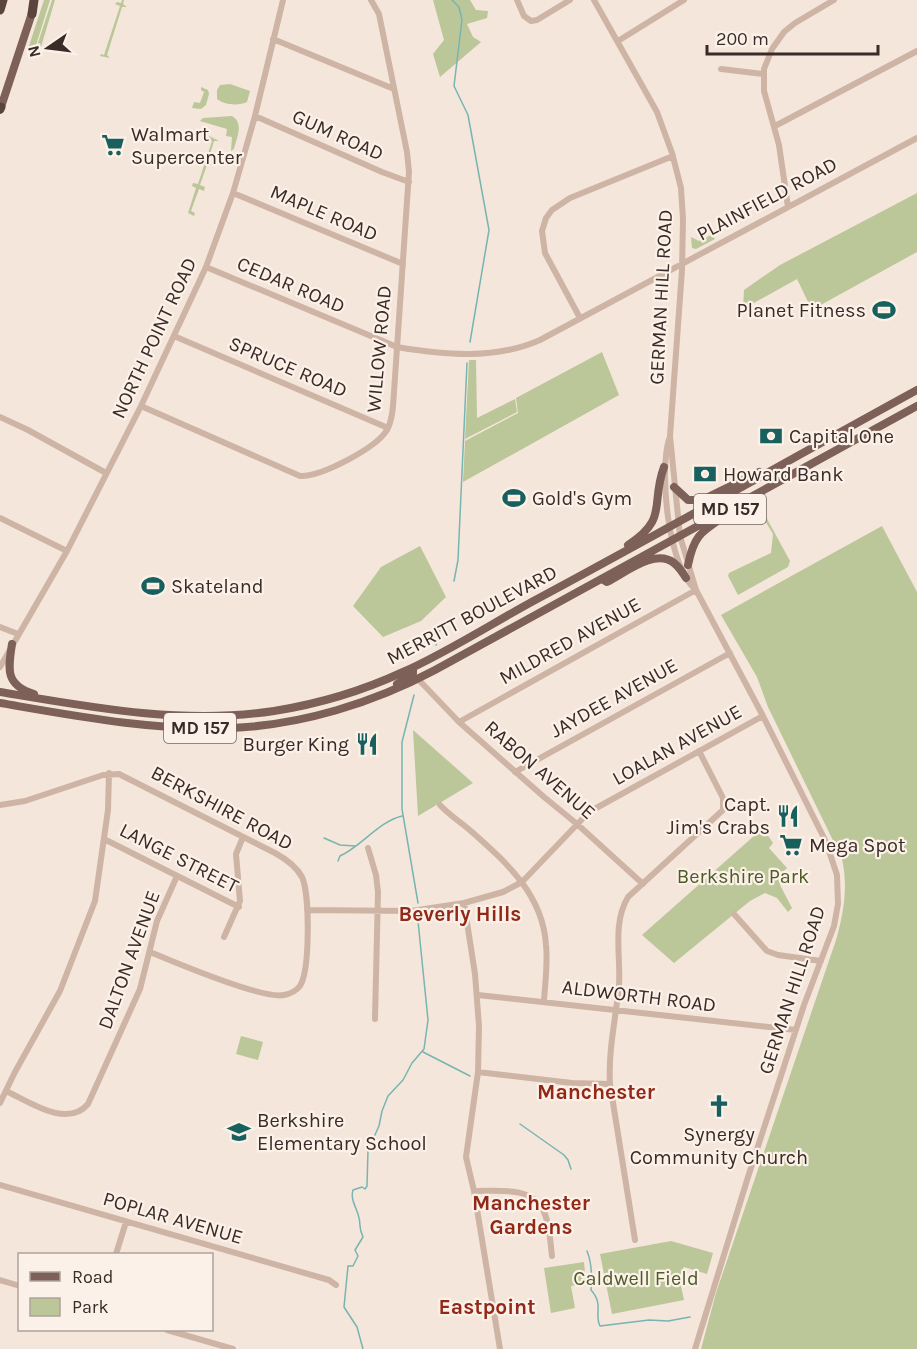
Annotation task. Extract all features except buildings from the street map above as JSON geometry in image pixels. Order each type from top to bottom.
[{"type":"highway","points":[[0,10],[3,0]]},
{"type":"highway","points":[[32,14],[35,0]]},
{"type":"main road","points":[[0,109],[32,14]]},
{"type":"main road","name":"MERRITT BOULEVARD","points":[[0,692],[120,710],[194,716],[258,713],[326,700],[413,668],[917,390]]},
{"type":"main road","name":"MERRITT BOULEVARD","points":[[0,703],[165,726],[232,728],[299,719],[341,709],[418,679],[917,406]]},
{"type":"main road","points":[[624,552],[628,545],[647,530],[655,517],[660,477],[664,467]]},
{"type":"main road","points":[[674,487],[685,498],[692,501],[702,500],[764,470],[766,474]]},
{"type":"main road","points":[[688,565],[695,539],[745,501]]},
{"type":"main road","points":[[602,579],[607,582],[657,558],[664,558],[676,564],[686,578]]},
{"type":"main road","points":[[12,644],[9,665],[12,680],[29,693],[47,698]]},
{"type":"main road","points":[[418,679],[419,670],[439,658],[441,653]]},
{"type":"main road","points":[[379,696],[411,676],[413,668]]},
{"type":"main road","points":[[0,711],[19,706]]},
{"type":"street","name":"NORTH POINT ROAD","points":[[0,667],[67,551],[141,406],[206,267],[233,193],[255,116],[283,0]]},
{"type":"street","name":"WILLOW ROAD","points":[[141,406],[300,476],[313,476],[330,469],[378,441],[388,428],[393,411],[409,182],[407,152],[379,14],[371,0]]},
{"type":"street","points":[[517,0],[526,19],[531,21],[537,20],[570,0]]},
{"type":"street","name":"GERMAN HILL ROAD","points":[[594,0],[657,112],[673,156],[682,200],[682,263],[670,436],[664,467],[676,538],[686,578],[696,590]]},
{"type":"street","points":[[618,40],[684,0]]},
{"type":"street","points":[[788,207],[775,126],[765,99],[764,74],[772,49],[784,32],[795,22],[834,0]]},
{"type":"street","points":[[273,39],[394,89]]},
{"type":"street","points":[[775,126],[917,51]]},
{"type":"street","points":[[721,69],[764,74]]},
{"type":"street","name":"GUM ROAD","points":[[255,116],[409,182]]},
{"type":"street","name":"PLAINFIELD ROAD","points":[[397,347],[466,354],[499,352],[524,347],[917,138]]},
{"type":"street","points":[[580,318],[543,245],[543,225],[549,213],[570,198],[673,156]]},
{"type":"street","name":"MAPLE ROAD","points":[[233,193],[403,264]]},
{"type":"street","name":"CEDAR ROAD","points":[[206,267],[397,347]]},
{"type":"street","name":"SPRUCE ROAD","points":[[174,336],[388,428]]},
{"type":"street","points":[[0,417],[106,473]]},
{"type":"street","name":"GERMAN HILL ROAD","points":[[670,436],[674,526]]},
{"type":"street","points":[[0,518],[67,551]]},
{"type":"street","name":"GERMAN HILL ROAD","points":[[676,538],[696,590],[826,842],[837,875],[836,916],[748,1177],[695,1349]]},
{"type":"street","name":"MILDRED AVENUE","points":[[459,722],[696,590]]},
{"type":"street","points":[[0,627],[18,634]]},
{"type":"street","name":"JAYDEE AVENUE","points":[[515,772],[730,653]]},
{"type":"street","name":"RABON AVENUE","points":[[418,679],[459,722],[578,824],[643,884]]},
{"type":"street","name":"LOALAN AVENUE","points":[[307,910],[411,911],[464,903],[497,895],[522,882],[597,807],[763,716]]},
{"type":"street","points":[[635,1240],[610,1084],[609,1063],[619,984],[620,916],[628,897],[723,810],[723,798],[699,751]]},
{"type":"street","points":[[0,805],[42,797],[109,773],[105,839],[95,901],[67,976],[53,1006],[0,1103]]},
{"type":"street","name":"BERKSHIRE ROAD","points":[[109,773],[125,776],[275,853],[294,866],[303,879],[307,910],[304,976],[297,989],[284,995],[268,994],[222,980],[150,952]]},
{"type":"street","points":[[440,805],[451,817],[466,826],[487,845],[522,882],[537,906],[544,927],[546,956],[543,1001]]},
{"type":"street","points":[[224,938],[239,907],[236,854],[243,837]]},
{"type":"street","name":"LANGE STREET","points":[[105,839],[239,907]]},
{"type":"street","points":[[368,848],[376,875],[378,912],[375,1020]]},
{"type":"street","name":"DALTON AVENUE","points":[[6,1091],[59,1114],[69,1114],[85,1108],[92,1098],[130,1012],[143,979],[157,921],[177,876]]},
{"type":"street","points":[[464,903],[478,995],[479,1026],[478,1072],[466,1146],[467,1165],[474,1191],[500,1349]]},
{"type":"street","points":[[734,914],[767,951],[778,955],[821,961]]},
{"type":"street","name":"ALDWORTH ROAD","points":[[478,995],[796,1030]]},
{"type":"street","points":[[478,1072],[572,1083],[610,1084]]},
{"type":"street","name":"POPLAR AVENUE","points":[[0,1185],[329,1280],[336,1285]]},
{"type":"street","points":[[474,1191],[514,1192],[536,1200],[545,1215],[552,1256]]},
{"type":"street","points":[[116,1253],[126,1221]]},
{"type":"street","points":[[0,1280],[18,1285]]},
{"type":"street","points":[[174,1331],[233,1349]]},
{"type":"green space","points":[[44,0],[50,0],[33,55],[27,52]]},
{"type":"green space","points":[[52,0],[55,0],[38,57],[34,55]]},
{"type":"green space","points":[[122,0],[127,7],[122,7],[107,55],[110,58],[100,56],[104,55],[120,6],[115,4],[121,3]]},
{"type":"green space","points":[[433,0],[470,0],[476,10],[488,11],[487,18],[467,24],[473,37],[481,42],[440,77],[433,54],[444,40]]},
{"type":"green space","points":[[230,84],[250,91],[247,102],[232,104],[217,99],[217,90],[220,85]]},
{"type":"green space","points":[[201,87],[208,90],[206,105],[201,109],[192,108],[194,102],[200,103],[204,92]]},
{"type":"green space","points":[[232,116],[238,122],[239,131],[234,149],[231,151],[232,137],[226,136],[227,129],[200,121],[203,118]]},
{"type":"green space","points":[[209,136],[219,141],[214,141],[208,161],[212,165],[207,165],[200,185],[205,187],[204,191],[199,189],[191,211],[195,213],[194,216],[188,213],[196,188],[192,186],[193,183],[198,184],[212,141]]},
{"type":"green space","points":[[917,193],[917,252],[817,307],[811,308],[797,279],[743,309],[744,290],[780,265]]},
{"type":"green space","points":[[711,235],[715,239],[696,249],[692,248],[691,237],[699,241]]},
{"type":"green space","points":[[602,352],[619,395],[463,482],[465,441],[518,413],[516,398]]},
{"type":"green space","points":[[469,360],[476,360],[477,418],[515,399],[517,412],[465,439]]},
{"type":"green space","points":[[766,517],[790,561],[788,567],[738,595],[728,576],[729,573],[771,553],[773,534],[764,519]]},
{"type":"green space","points":[[882,526],[917,592],[917,1349],[701,1349],[716,1293],[837,937],[845,889],[842,859],[768,707],[757,677],[721,615]]},
{"type":"green space","points":[[420,546],[446,597],[421,621],[383,637],[353,606],[381,567]]},
{"type":"green space","points":[[413,730],[473,783],[418,816]]},
{"type":"green space","name":"Berkshire Park","points":[[763,828],[773,843],[769,848],[787,868],[780,885],[792,908],[788,912],[777,898],[765,893],[750,901],[674,963],[642,935]]},
{"type":"green space","points":[[241,1036],[263,1042],[258,1060],[236,1054]]},
{"type":"green space","name":"Caldwell Field","points":[[671,1241],[713,1253],[707,1274],[684,1267],[679,1277],[684,1300],[612,1314],[600,1254]]},
{"type":"green space","points":[[584,1262],[586,1283],[571,1286],[575,1308],[551,1313],[544,1268]]},
{"type":"waterway","points":[[452,0],[459,7],[462,20],[454,86],[468,115],[489,230],[470,342]]},
{"type":"waterway","points":[[454,581],[458,560],[467,363]]},
{"type":"waterway","points":[[436,645],[440,629]]},
{"type":"waterway","points":[[414,695],[402,742],[402,809],[418,903]]},
{"type":"waterway","points":[[338,861],[340,856],[385,823],[402,816]]},
{"type":"waterway","points":[[324,838],[340,845],[355,846]]},
{"type":"waterway","points":[[363,1349],[357,1327],[344,1307],[348,1266],[353,1266],[358,1256],[355,1250],[363,1237],[352,1194],[353,1190],[362,1187],[365,1189],[367,1186],[368,1150],[379,1126],[388,1096],[403,1080],[412,1063],[424,1049],[428,1020],[418,921]]},
{"type":"waterway","points":[[423,1052],[470,1076]]},
{"type":"waterway","points":[[520,1124],[564,1155],[571,1169]]},
{"type":"waterway","points":[[587,1251],[590,1260],[591,1290],[597,1300],[600,1326],[690,1317]]},
{"type":"place","name":"Walmart Supercenter","points":[[113,145]]},
{"type":"place","name":"Planet Fitness","points":[[884,310]]},
{"type":"place","name":"Capital One","points":[[771,436]]},
{"type":"place","name":"Howard Bank","points":[[705,474]]},
{"type":"place","name":"Gold's Gym","points":[[514,498]]},
{"type":"place","name":"Skateland","points":[[153,586]]},
{"type":"place","name":"Burger King","points":[[367,744]]},
{"type":"place","name":"Capt. Jim's Crabs","points":[[788,816]]},
{"type":"place","name":"Mega Spot","points":[[791,845]]},
{"type":"place","name":"Synergy Community Church","points":[[719,1106]]},
{"type":"place","name":"Berkshire Elementary School","points":[[239,1132]]},
{"type":"district","name":"Beverly Hills","points":[[460,914]]},
{"type":"district","name":"Manchester","points":[[596,1092]]},
{"type":"district","name":"Manchester Gardens","points":[[531,1215]]},
{"type":"district","name":"Eastpoint","points":[[487,1307]]}]
